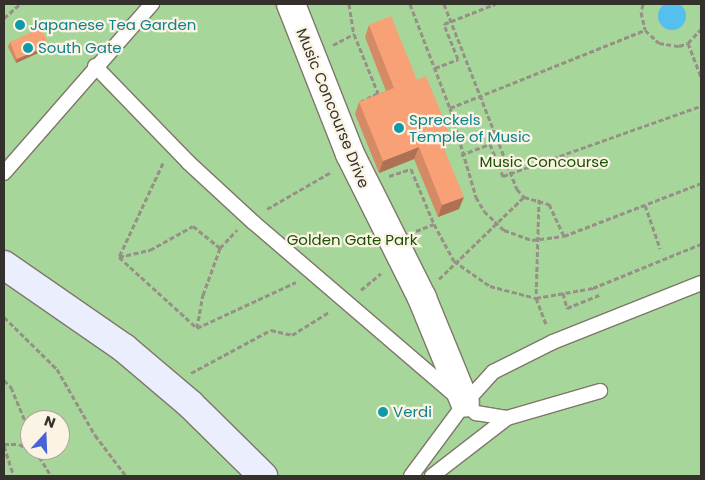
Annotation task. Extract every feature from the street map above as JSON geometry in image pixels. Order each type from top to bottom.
[{"type":"street","name":"Music Concourse Drive","points":[[291,4],[363,184],[422,298],[465,403]]},
{"type":"street","points":[[4,265],[89,322],[168,385],[223,434],[263,476]]},
{"type":"lane","points":[[4,173],[95,66],[152,4]]},
{"type":"lane","points":[[95,66],[189,163],[253,222],[348,301],[465,403],[486,417],[506,418],[600,391]]},
{"type":"lane","points":[[411,476],[465,403],[493,372],[511,361],[701,283]]},
{"type":"lane","points":[[432,476],[506,418]]},
{"type":"path","points":[[4,18],[20,4]]},
{"type":"path","points":[[335,114],[378,93],[354,34],[350,4]]},
{"type":"path","points":[[410,4],[450,108],[461,154],[476,196],[495,223],[515,236],[538,241],[564,236],[701,183]]},
{"type":"path","points":[[444,4],[511,173],[524,198]]},
{"type":"path","points":[[435,68],[458,59],[444,24],[495,4]]},
{"type":"path","points":[[643,4],[641,12],[645,30],[651,38],[668,46],[688,43],[701,29]]},
{"type":"path","points":[[450,108],[645,30]]},
{"type":"path","points":[[688,43],[701,77]]},
{"type":"path","points":[[461,154],[490,144],[503,176],[701,106]]},
{"type":"path","points":[[265,211],[339,167],[350,154]]},
{"type":"path","points":[[119,257],[164,161],[189,163]]},
{"type":"path","points":[[363,184],[411,169],[434,224],[454,261],[490,286],[536,298],[593,288],[701,244]]},
{"type":"path","points":[[454,261],[524,198],[539,199],[549,204],[564,236]]},
{"type":"path","points":[[539,199],[536,298],[547,328]]},
{"type":"path","points":[[645,205],[660,248]]},
{"type":"path","points":[[168,385],[272,330],[292,335],[348,301],[397,247],[434,224]]},
{"type":"path","points":[[119,257],[150,250],[193,226],[220,248]]},
{"type":"path","points":[[197,328],[203,295],[220,248],[240,227]]},
{"type":"path","points":[[119,257],[197,328]]},
{"type":"path","points":[[197,328],[300,278]]},
{"type":"path","points":[[562,293],[567,308],[599,295]]},
{"type":"path","points":[[4,317],[57,369],[95,435],[126,476]]},
{"type":"path","points":[[4,380],[11,387],[20,410]]},
{"type":"path","points":[[14,476],[4,445],[20,444]]},
{"type":"path","points":[[41,460],[51,476]]},
{"type":"green space","name":"Golden Gate Park","points":[[4,4],[701,4],[701,476],[4,476]]},
{"type":"water","points":[[672,2],[682,6],[686,16],[682,26],[672,30],[662,26],[658,16],[662,6]]},
{"type":"building","name":"Spreckels Temple of Music","points":[[391,16],[417,80],[426,76],[450,135],[440,139],[464,197],[442,205],[419,147],[383,161],[359,102],[394,88],[369,25]]},
{"type":"building","name":"South Gate","points":[[41,28],[49,45],[17,59],[10,42]]},
{"type":"place","name":"Japanese Tea Garden","points":[[20,25]]},
{"type":"place","name":"South Gate","points":[[28,48]]},
{"type":"place","name":"Spreckels Temple of Music","points":[[399,128]]},
{"type":"place","name":"Verdi","points":[[383,412]]},
{"type":"park label","name":"Music Concourse","points":[[544,162]]}]
